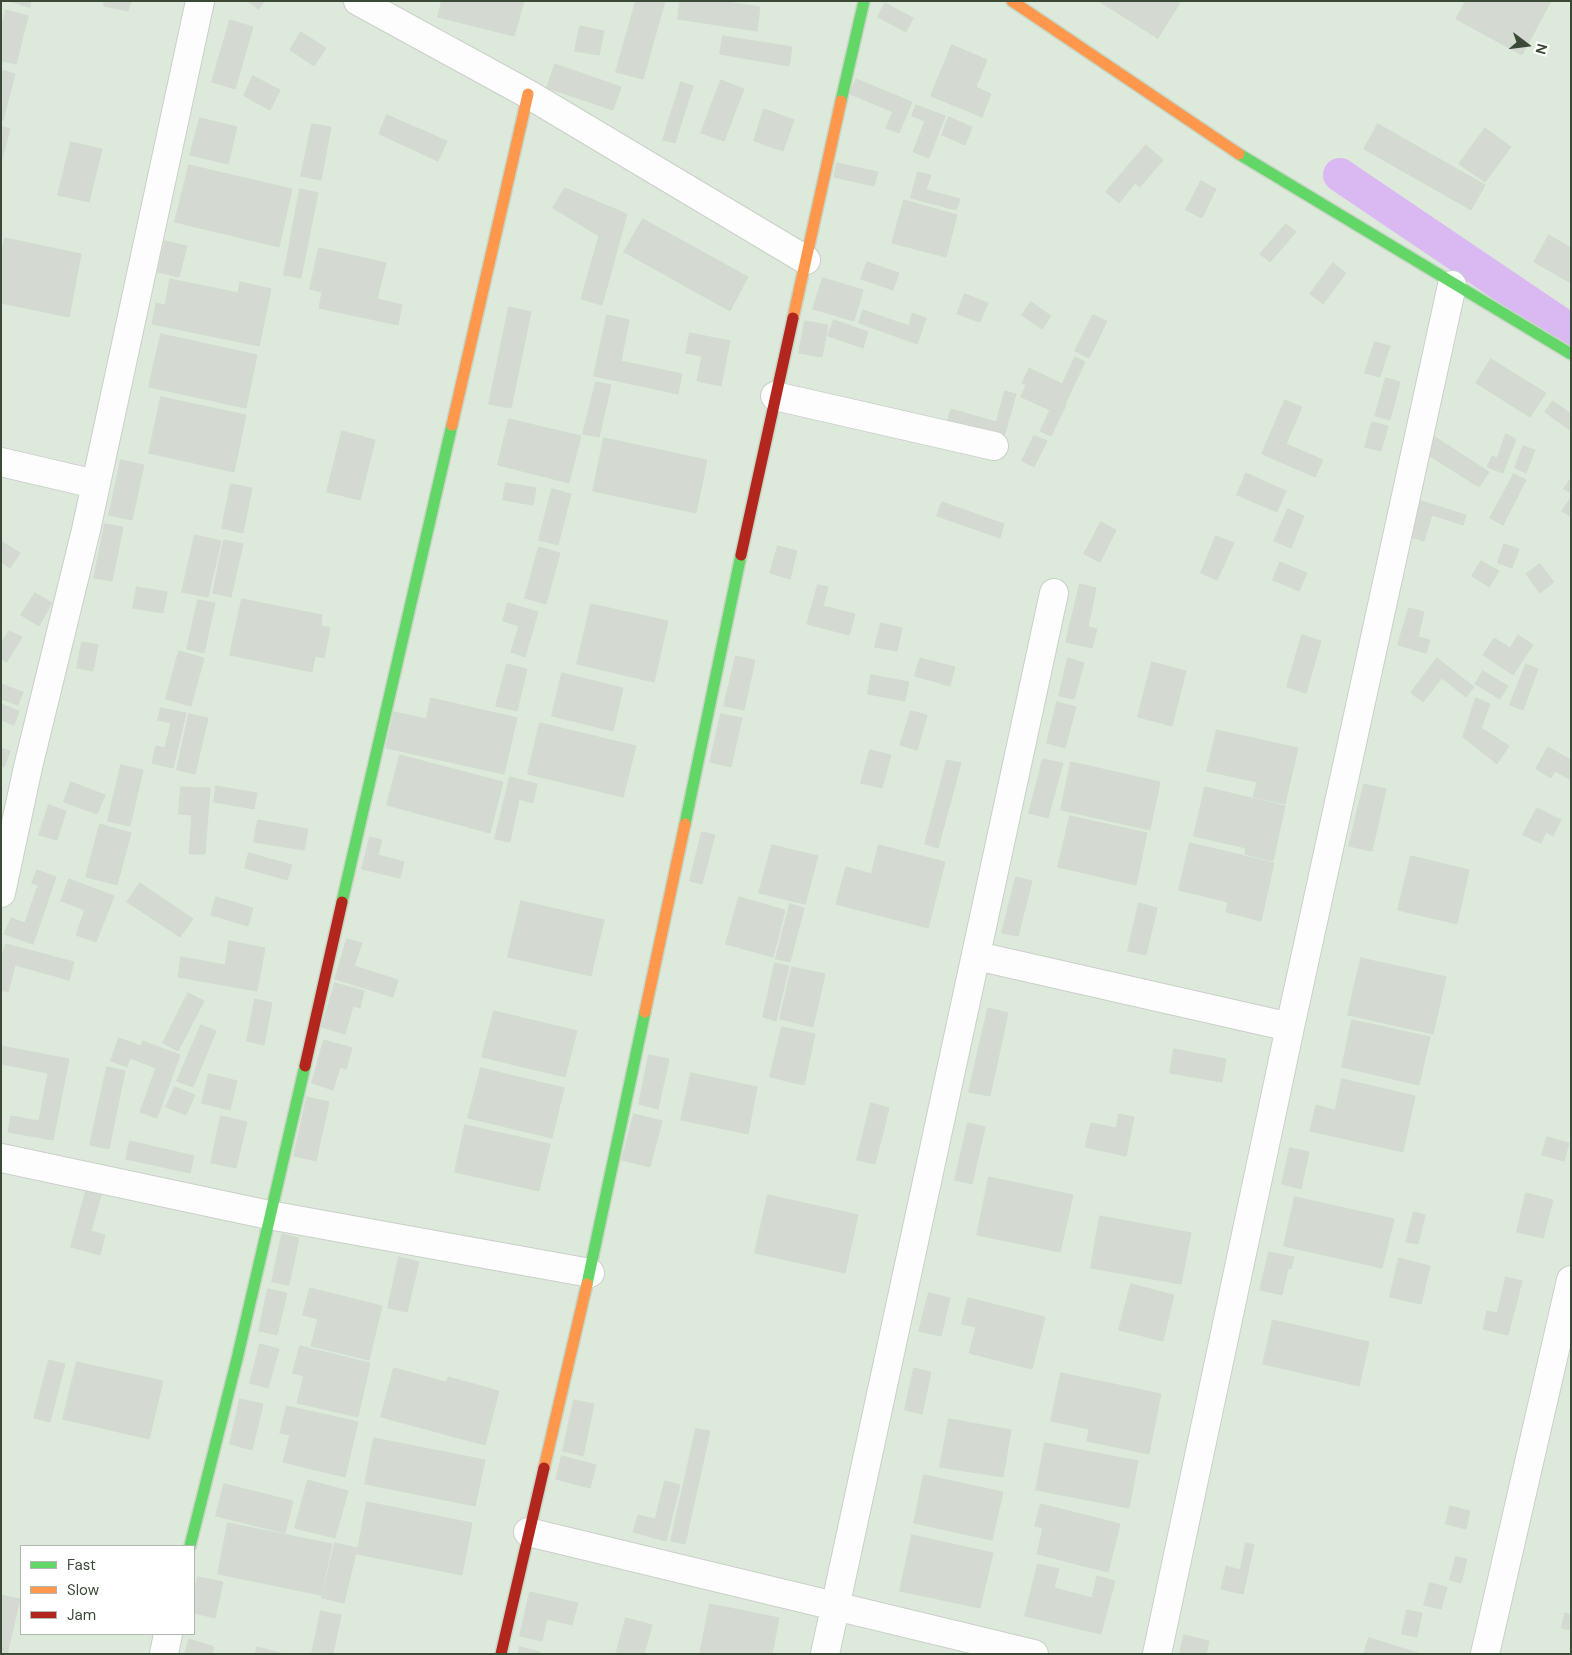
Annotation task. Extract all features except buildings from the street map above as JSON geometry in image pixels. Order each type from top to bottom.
[{"type":"street","points":[[1,893],[28,768],[95,484],[200,1]]},
{"type":"street","points":[[358,1],[528,94],[806,260]]},
{"type":"street","points":[[501,1654],[590,1273],[775,396],[864,1]]},
{"type":"street","points":[[1012,1],[1258,166],[1452,285],[1571,354]]},
{"type":"street","points":[[190,1545],[237,1359],[528,94]]},
{"type":"street","points":[[1157,1654],[1290,1027],[1452,285]]},
{"type":"street","points":[[775,396],[994,446]]},
{"type":"street","points":[[1,462],[95,484]]},
{"type":"street","points":[[825,1654],[1054,593]]},
{"type":"street","points":[[976,956],[1290,1027]]},
{"type":"street","points":[[1,1158],[269,1215],[590,1273]]},
{"type":"street","points":[[1485,1654],[1571,1280]]},
{"type":"street","points":[[528,1532],[1034,1654]]},
{"type":"street","points":[[164,1654],[168,1635]]},
{"type":"shaded area","points":[[1,1],[1571,1],[1571,1654],[1,1654]]},
{"type":"waterway","points":[[1340,175],[1571,331]]},
{"type":"traffic: fast","points":[[841,101],[864,1]]},
{"type":"traffic: fast","points":[[1239,154],[1571,354]]},
{"type":"traffic: fast","points":[[342,902],[452,425]]},
{"type":"traffic: fast","points":[[685,824],[741,555]]},
{"type":"traffic: fast","points":[[587,1284],[645,1012]]},
{"type":"traffic: fast","points":[[190,1545],[237,1359],[305,1066]]},
{"type":"traffic: slow","points":[[1012,1],[1239,154]]},
{"type":"traffic: slow","points":[[452,425],[528,94]]},
{"type":"traffic: slow","points":[[793,318],[841,101]]},
{"type":"traffic: slow","points":[[645,1012],[685,824]]},
{"type":"traffic: slow","points":[[544,1468],[587,1284]]},
{"type":"traffic: jam","points":[[741,555],[793,318]]},
{"type":"traffic: jam","points":[[305,1066],[342,902]]},
{"type":"traffic: jam","points":[[501,1654],[544,1468]]}]
